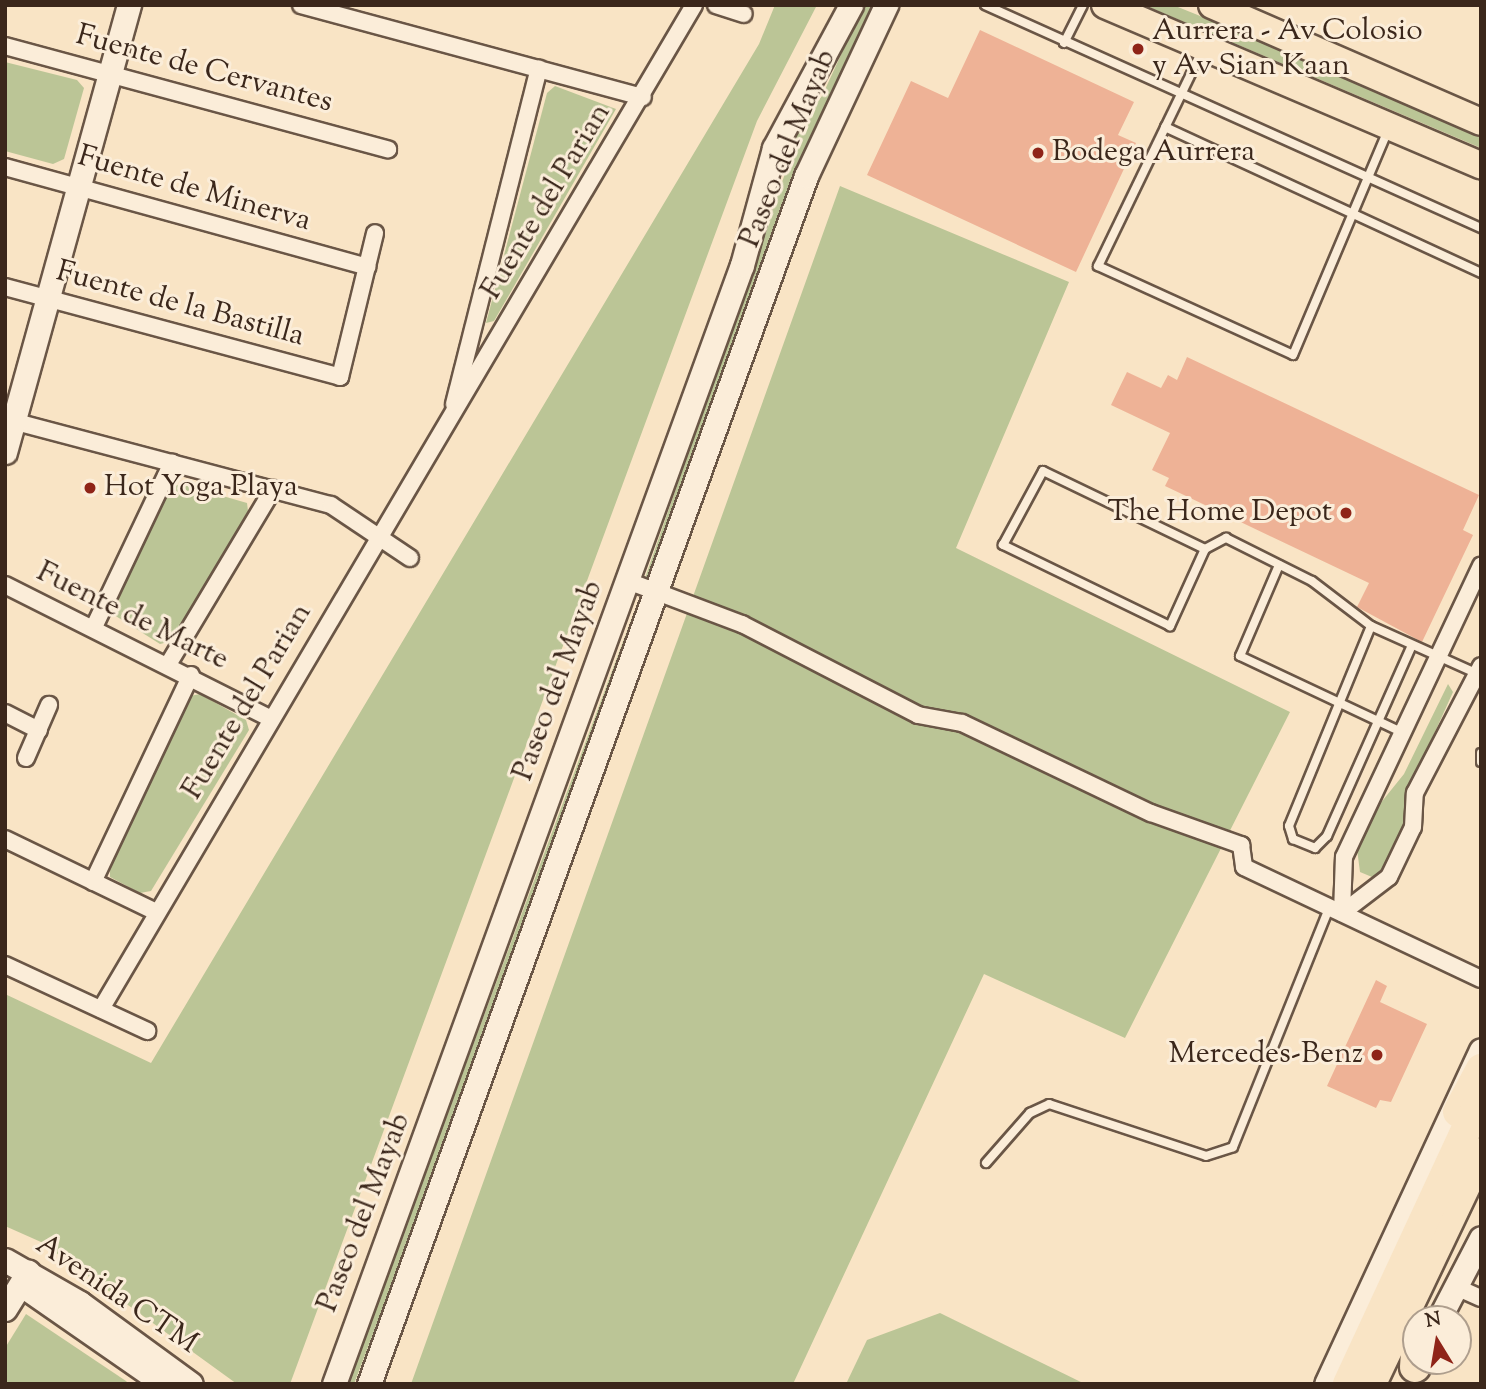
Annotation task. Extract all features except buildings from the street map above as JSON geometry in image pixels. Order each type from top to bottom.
[{"type":"highway","points":[[1348,1384],[1470,1105],[1481,1069]]},
{"type":"highway","points":[[1391,1245],[1470,1105]]},
{"type":"highway","points":[[1371,1384],[1481,1153]]},
{"type":"highway","points":[[1430,1305],[1481,1187]]},
{"type":"main road","points":[[5,452],[10,420],[48,298],[129,5]]},
{"type":"main road","name":"Paseo del Mayab","points":[[334,1384],[741,265],[774,148],[851,5]]},
{"type":"main road","name":"Paseo del Mayab","points":[[369,1384],[806,176],[886,5]]},
{"type":"main road","points":[[1105,5],[1205,45],[1481,165]]},
{"type":"main road","points":[[1212,5],[1481,122]]},
{"type":"main road","points":[[1326,1384],[1481,1049]]},
{"type":"main road","points":[[1447,1305],[1481,1238]]},
{"type":"main road","points":[[5,1308],[12,1271]]},
{"type":"main road","name":"Avenida CTM","points":[[12,1271],[164,1384]]},
{"type":"main road","name":"Avenida CTM","points":[[12,1271],[191,1384]]},
{"type":"street","points":[[301,5],[643,97]]},
{"type":"street","name":"Fuente del Parian","points":[[101,1009],[154,911],[448,427],[643,97],[694,5]]},
{"type":"street","points":[[716,5],[744,15]]},
{"type":"street","name":"Fuente de Cervantes","points":[[5,46],[388,149]]},
{"type":"street","name":"Fuente del Parian","points":[[448,427],[539,69]]},
{"type":"street","name":"Fuente de Minerva","points":[[5,167],[367,267]]},
{"type":"street","points":[[367,267],[375,233]]},
{"type":"street","name":"Fuente de la Bastilla","points":[[5,287],[340,377],[367,267]]},
{"type":"street","points":[[10,420],[331,505],[410,558]]},
{"type":"street","points":[[94,627],[172,463]]},
{"type":"street","points":[[169,663],[273,489]]},
{"type":"street","points":[[1336,911],[1344,856],[1481,566]]},
{"type":"street","points":[[628,581],[742,624],[918,715],[962,723],[1139,807],[1241,845],[1244,867],[1481,979]]},
{"type":"street","name":"Fuente de Marte","points":[[5,585],[169,663],[271,719]]},
{"type":"street","points":[[1336,911],[1389,877],[1413,827],[1415,793],[1479,672]]},
{"type":"street","name":"Fuente del Parian","points":[[93,882],[191,675]]},
{"type":"street","points":[[26,758],[49,705]]},
{"type":"street","points":[[5,713],[39,730]]},
{"type":"street","points":[[5,838],[154,911]]},
{"type":"street","points":[[5,965],[147,1031]]},
{"type":"street","points":[[1456,1287],[1481,1298]]},
{"type":"lane","points":[[985,5],[1180,96],[1481,228]]},
{"type":"lane","points":[[1064,43],[1083,5]]},
{"type":"lane","points":[[1205,45],[1098,266],[1293,355],[1349,213],[1389,127]]},
{"type":"lane","points":[[1165,127],[1481,273]]},
{"type":"lane","points":[[1205,549],[1043,471],[1003,545],[1170,626],[1205,549],[1226,538],[1279,565],[1371,625],[1437,658],[1479,672]]},
{"type":"lane","points":[[1279,565],[1240,656],[1404,733]]},
{"type":"lane","points":[[1371,625],[1289,826],[1293,839],[1315,848],[1327,836],[1381,722],[1412,645]]},
{"type":"lane","points":[[1481,753],[1481,762]]},
{"type":"lane","points":[[986,1163],[1030,1113],[1049,1104],[1206,1156],[1233,1147],[1336,911]]},
{"type":"green space","points":[[775,5],[817,5],[757,121],[290,1384],[237,1384],[41,1242],[5,1226],[5,994],[151,1063],[759,44]]},
{"type":"green space","points":[[864,5],[872,5],[793,177],[650,580],[644,581],[788,165],[790,137],[822,96]]},
{"type":"green space","points":[[1144,5],[1173,5],[1252,37],[1481,138],[1481,148]]},
{"type":"green space","points":[[5,62],[77,80],[84,88],[64,159],[53,164],[5,151]]},
{"type":"green space","points":[[555,86],[616,109],[494,321],[486,323],[547,93]]},
{"type":"green space","points":[[840,186],[1069,282],[956,548],[1290,712],[1125,1038],[984,974],[793,1384],[411,1384]]},
{"type":"green space","points":[[181,484],[247,503],[248,511],[172,641],[160,644],[111,613],[169,488]]},
{"type":"green space","points":[[638,601],[462,1099],[354,1384],[347,1384]]},
{"type":"green space","points":[[1448,684],[1453,692],[1412,783],[1408,826],[1390,865],[1372,877],[1360,872],[1357,849],[1375,810],[1404,774]]},
{"type":"green space","points":[[200,694],[246,720],[249,730],[151,891],[140,893],[110,877],[110,868],[190,696]]},
{"type":"green space","points":[[940,1313],[1085,1384],[846,1384],[867,1340]]},
{"type":"green space","points":[[26,1314],[129,1384],[5,1384],[5,1348]]},
{"type":"place","name":"Aurrera - Av Colosio y Av Sian Kaan","points":[[1138,49]]},
{"type":"place","name":"Bodega Aurrera","points":[[1038,153]]},
{"type":"place","name":"Hot Yoga Playa","points":[[90,488]]},
{"type":"place","name":"The Home Depot","points":[[1346,513]]},
{"type":"place","name":"Mercedes-Benz","points":[[1377,1055]]}]
